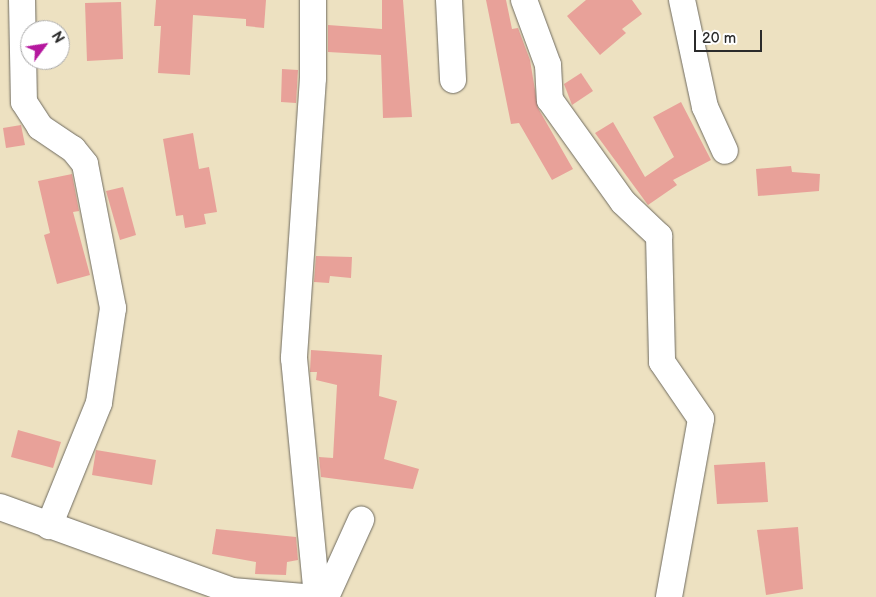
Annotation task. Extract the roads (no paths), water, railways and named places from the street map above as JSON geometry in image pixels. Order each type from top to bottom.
[{"type":"street","points":[[22,0],[24,102],[40,127],[73,149],[85,164],[113,308],[99,403],[49,526]]},
{"type":"street","points":[[313,0],[313,78],[294,358],[317,597]]},
{"type":"street","points":[[449,0],[453,80]]},
{"type":"street","points":[[524,0],[548,65],[550,100],[623,202],[659,236],[662,362],[701,419],[670,597]]},
{"type":"street","points":[[682,0],[705,107],[725,151]]},
{"type":"street","points":[[0,507],[232,591],[304,597]]},
{"type":"street","points":[[326,597],[362,520]]}]
